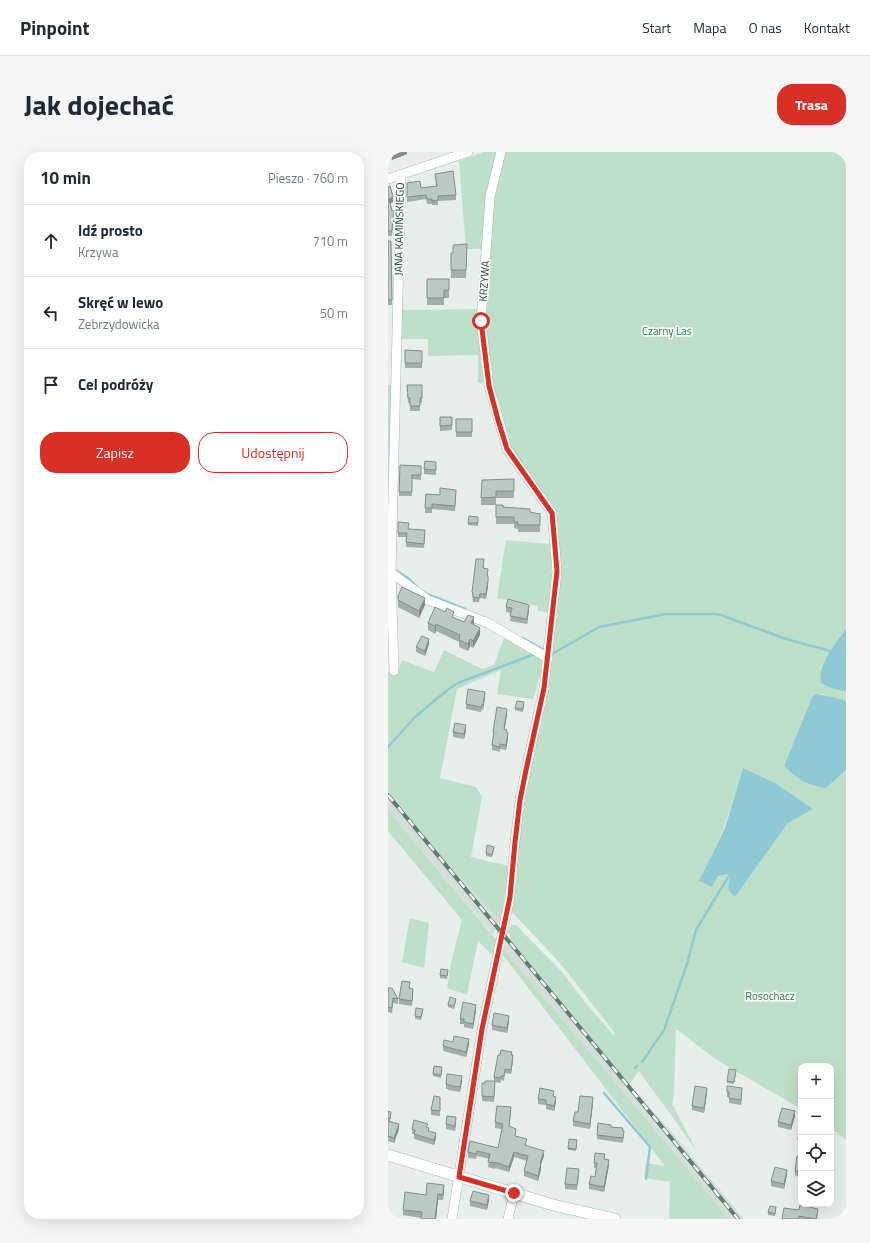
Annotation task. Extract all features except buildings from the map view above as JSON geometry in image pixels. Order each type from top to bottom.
[{"type":"street","points":[[388,179],[468,152]]},
{"type":"street","name":"KRZYWA","points":[[452,1219],[482,1029],[510,897],[520,800],[544,688],[557,571],[552,513],[507,449],[489,386],[481,321],[490,197],[501,152]]},
{"type":"street","name":"JANA KAMIŃSKIEGO","points":[[394,672],[389,571],[401,174]]},
{"type":"street","points":[[389,571],[428,600],[488,623],[548,658]]},
{"type":"street","points":[[388,1155],[565,1208],[615,1219]]},
{"type":"street","points":[[508,1219],[514,1193]]},
{"type":"shaded area","points":[[388,790],[424,835],[429,845],[501,922],[499,922],[493,935],[388,810]]},
{"type":"shaded area","points":[[509,940],[629,1085],[659,1117],[744,1219],[729,1219],[655,1132],[504,950]]},
{"type":"green space","points":[[484,152],[497,152],[483,249],[466,249],[459,161]]},
{"type":"green space","name":"Czarny Las","points":[[505,152],[846,152],[846,629],[828,654],[822,669],[821,683],[831,688],[846,690],[846,701],[821,694],[812,697],[784,766],[826,788],[846,770],[846,1140],[834,1130],[834,1063],[798,1063],[798,1107],[717,1060],[676,1029],[674,1096],[672,1104],[697,1151],[639,1071],[629,1085],[509,940],[511,936],[508,933],[511,925],[516,925],[562,972],[614,1036],[615,1033],[560,963],[511,911],[528,769],[550,676],[554,618],[553,512],[508,446],[494,390],[485,321],[492,203]],"holes":[[[743,769],[777,784],[813,809],[788,823],[735,897],[730,874],[700,880],[724,828]]]},
{"type":"green space","points":[[479,309],[488,382],[478,383],[478,355],[428,356],[428,339],[399,339],[400,310]]},
{"type":"green space","points":[[388,385],[394,385],[388,563]]},
{"type":"green space","points":[[506,540],[551,544],[552,561],[548,612],[538,611],[538,606],[497,598]]},
{"type":"green space","points":[[505,635],[542,659],[543,666],[533,699],[497,694],[501,670],[457,689],[440,778],[476,787],[482,797],[471,857],[509,866],[501,922],[429,845],[424,835],[388,790],[388,672],[396,674],[402,660],[434,672],[444,650],[482,669],[494,665]]},
{"type":"green space","points":[[388,810],[497,941],[493,956],[478,941],[467,995],[447,988],[451,963],[462,920],[388,831]]},
{"type":"green space","points":[[410,918],[429,923],[424,968],[402,962]]},
{"type":"green space","points":[[504,950],[729,1219],[669,1219],[670,1182],[644,1178],[646,1163],[665,1166],[503,955]]},
{"type":"water","points":[[846,629],[845,691],[831,688],[821,683],[821,676],[828,654]]},
{"type":"water","points":[[816,694],[846,701],[846,770],[826,788],[812,785],[803,781],[784,766],[812,697]]},
{"type":"water","points":[[743,768],[777,784],[813,809],[788,823],[735,897],[728,890],[730,874],[718,876],[712,887],[699,881],[725,828]]},
{"type":"waterway","points":[[394,569],[408,578],[418,588]]},
{"type":"waterway","points":[[427,594],[465,609]]},
{"type":"waterway","points":[[554,653],[599,627],[666,614],[718,614],[786,639],[830,651]]},
{"type":"waterway","points":[[523,638],[542,649]]},
{"type":"waterway","points":[[388,747],[415,717],[458,683],[535,654]]},
{"type":"waterway","points":[[642,1062],[664,1030],[687,964],[696,930],[730,874]]},
{"type":"waterway","points":[[604,1093],[650,1147],[646,1179]]},
{"type":"railway","points":[[388,795],[738,1219]]},
{"type":"route","points":[[481,321],[489,386],[498,420],[507,449],[528,481],[552,513],[557,571],[544,688],[520,800],[510,897],[482,1029],[459,1177],[514,1193]]},
{"type":"park label","name":"Rosochacz","points":[[770,996]]}]
